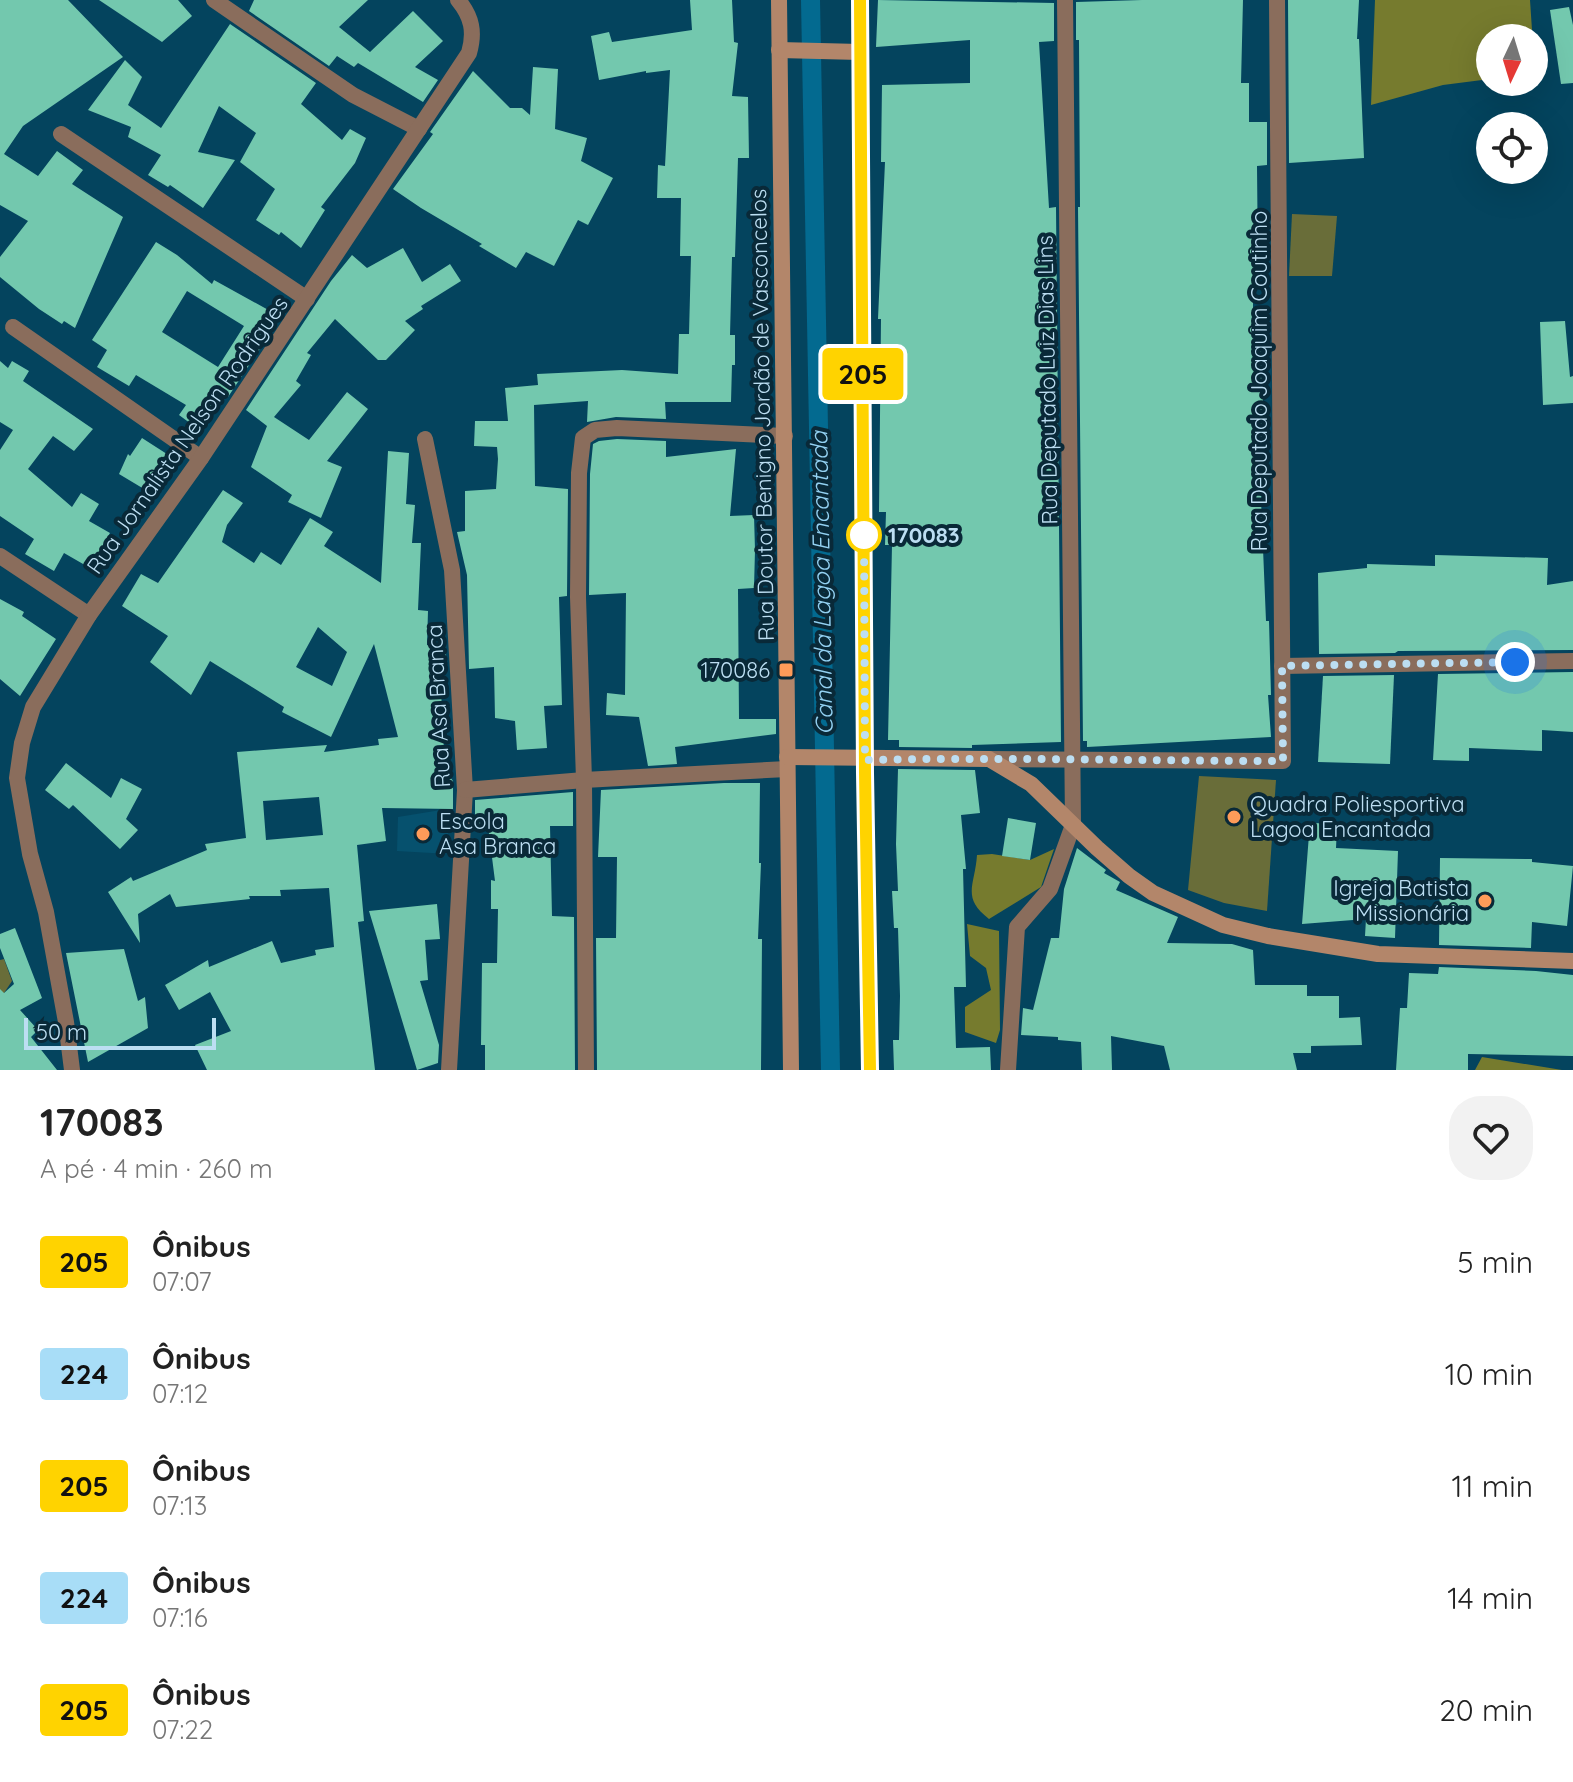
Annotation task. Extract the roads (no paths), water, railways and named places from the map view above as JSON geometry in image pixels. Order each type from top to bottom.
[{"type":"main road","name":"Rua Doutor Benigno Jordão de Vasconcelos","points":[[779,0],[791,761],[791,1070]]},
{"type":"main road","points":[[860,0],[860,760],[870,1070]]},
{"type":"main road","points":[[779,48],[860,50]]},
{"type":"main road","points":[[791,761],[989,759],[1031,784],[1129,876],[1153,893],[1223,925],[1268,936],[1378,954],[1573,961]]},
{"type":"street","points":[[214,0],[353,95],[419,129]]},
{"type":"street","name":"Rua Jornalista Nelson Rodrigues","points":[[72,1070],[46,912],[30,854],[17,778],[24,735],[33,707],[89,615],[201,458],[469,53],[471,21],[458,0]]},
{"type":"street","name":"Rua Deputado Luiz Dias Lins","points":[[1008,1070],[1017,927],[1050,889],[1073,825],[1065,0]]},
{"type":"street","name":"Rua Deputado Joaquim Coutinho","points":[[1073,761],[1283,761],[1277,0]]},
{"type":"street","points":[[779,48],[821,46],[860,50]]},
{"type":"street","points":[[61,134],[307,299]]},
{"type":"street","points":[[13,327],[201,458]]},
{"type":"street","points":[[586,1070],[584,780],[578,597],[583,438],[595,430],[617,428],[785,436]]},
{"type":"street","name":"Rua Asa Branca","points":[[425,439],[452,570],[465,790],[449,1070]]},
{"type":"street","points":[[0,556],[89,615]]},
{"type":"street","points":[[1282,666],[1573,661]]},
{"type":"street","points":[[989,759],[1073,761]]},
{"type":"street","points":[[465,790],[791,761]]},
{"type":"water","name":"Canal da Lagoa Encantada","points":[[801,0],[820,0],[840,1070],[821,1070]]},
{"type":"place","name":"170083","points":[[864,535]]},
{"type":"place","name":"170086","points":[[786,670]]},
{"type":"place","name":"Quadra Poliesportiva Lagoa Encantada","points":[[1234,817]]},
{"type":"place","name":"Escola Asa Branca","points":[[423,834]]},
{"type":"place","name":"Igreja Batista Missionária","points":[[1485,901]]}]
